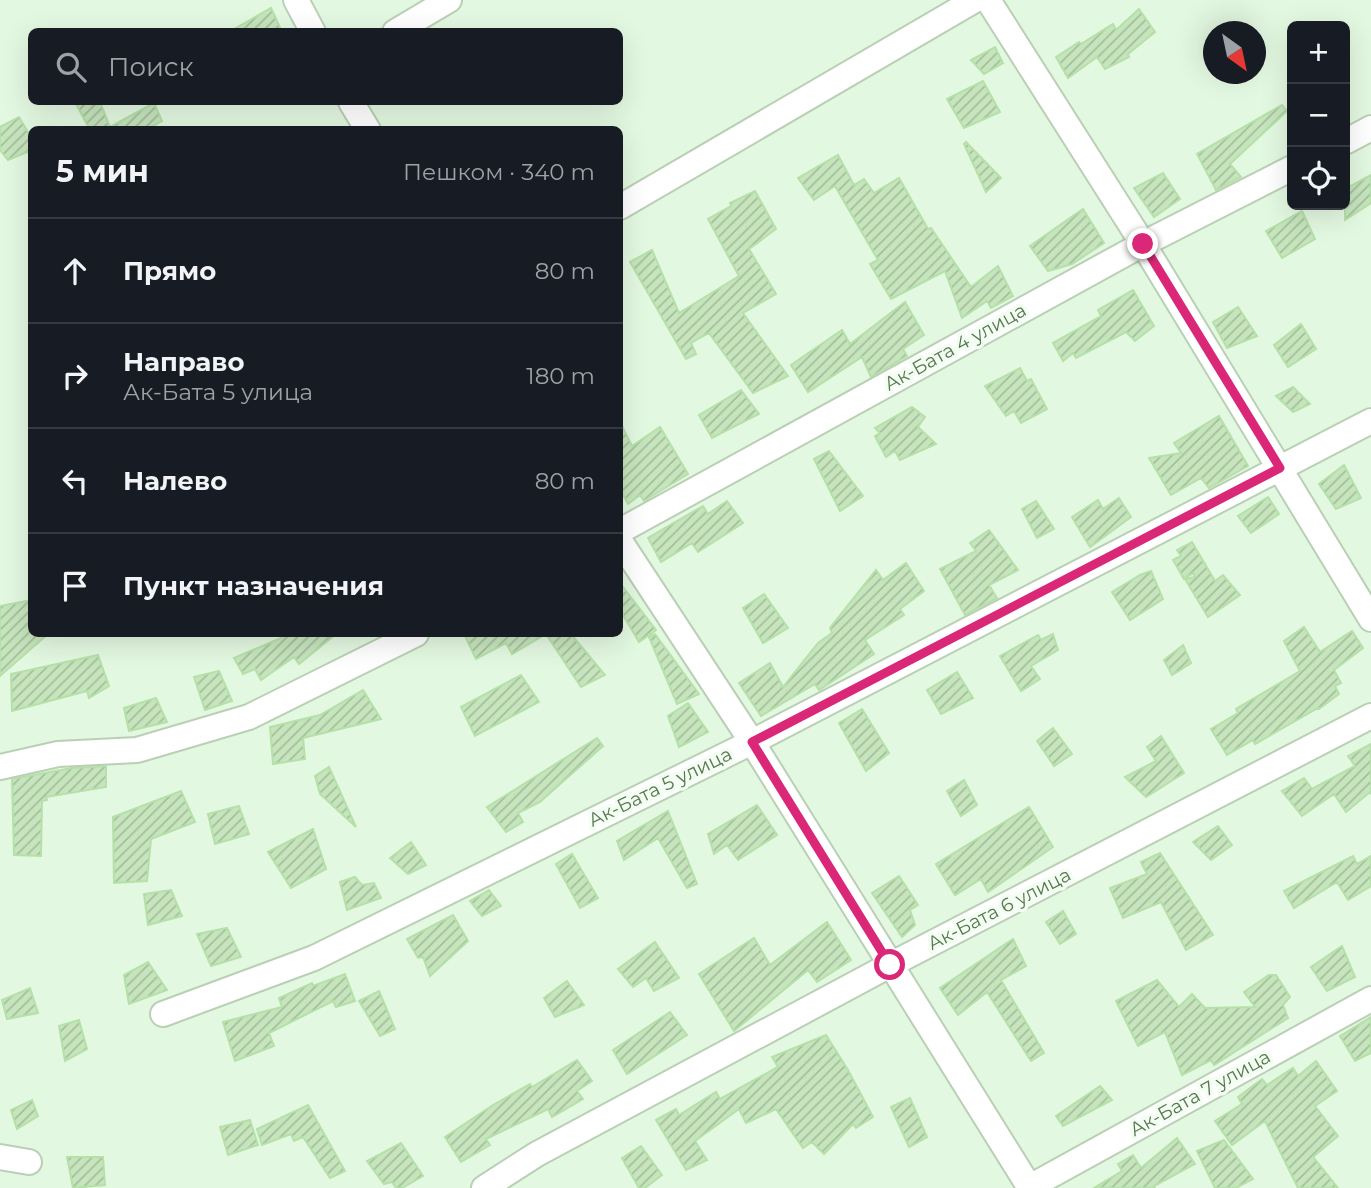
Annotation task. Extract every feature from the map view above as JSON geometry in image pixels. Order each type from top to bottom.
[{"type":"street","points":[[296,0],[311,28]]},
{"type":"street","points":[[402,28],[449,0]]},
{"type":"street","points":[[623,205],[975,0]]},
{"type":"street","points":[[988,0],[1143,244],[1371,620]]},
{"type":"street","points":[[353,105],[366,126]]},
{"type":"street","points":[[1350,139],[1371,128]]},
{"type":"street","name":"Ак-Бата 4 улица","points":[[623,529],[1143,244],[1287,171]]},
{"type":"street","name":"Ак-Бата 5 улица","points":[[163,1014],[314,958],[752,742],[1371,421]]},
{"type":"street","points":[[623,546],[752,742],[1029,1188]]},
{"type":"street","points":[[0,767],[58,754],[137,750],[249,717],[410,637]]},
{"type":"street","name":"Ак-Бата 6 улица","points":[[484,1188],[537,1154],[890,965],[1371,716]]},
{"type":"street","name":"Ак-Бата 7 улица","points":[[1029,1188],[1371,999]]},
{"type":"street","points":[[0,1157],[29,1163]]},
{"type":"shaded area","points":[[0,0],[1371,0],[1371,1188],[0,1188]]},
{"type":"building","points":[[271,8],[280,28],[236,28]]},
{"type":"building","points":[[1139,9],[1155,32],[1128,54],[1129,57],[1105,69],[1097,57],[1068,78],[1056,57],[1113,24],[1116,30]]},
{"type":"building","points":[[995,47],[1003,63],[984,74],[971,60]]},
{"type":"building","points":[[983,81],[1000,112],[964,128],[947,99]]},
{"type":"building","points":[[77,105],[101,105],[110,126],[88,126]]},
{"type":"building","points":[[150,105],[155,105],[162,121],[153,126],[112,126]]},
{"type":"building","points":[[1282,105],[1287,111],[1230,164],[1241,177],[1216,190],[1197,154]]},
{"type":"building","points":[[19,117],[28,132],[28,152],[8,160],[0,150],[0,127]]},
{"type":"building","points":[[966,142],[1001,178],[986,192],[964,144]]},
{"type":"building","points":[[838,155],[854,185],[864,179],[874,193],[899,178],[928,229],[931,228],[971,287],[998,266],[1013,296],[991,308],[987,301],[962,318],[945,271],[891,299],[870,264],[878,260],[835,186],[814,200],[798,178]]},
{"type":"building","points":[[1163,173],[1180,199],[1154,217],[1134,188]]},
{"type":"building","points":[[1371,175],[1371,203],[1345,220],[1345,210],[1350,210],[1350,186]]},
{"type":"building","points":[[755,191],[776,229],[749,249],[776,294],[743,313],[788,376],[753,393],[709,333],[691,343],[696,354],[686,359],[630,262],[652,250],[679,313],[739,276],[708,219],[731,206],[730,203]]},
{"type":"building","points":[[1083,209],[1104,243],[1072,264],[1048,271],[1030,246]]},
{"type":"building","points":[[1302,211],[1315,239],[1282,258],[1266,231]]},
{"type":"building","points":[[1133,290],[1154,326],[1135,341],[1126,332],[1076,358],[1073,353],[1063,361],[1053,343],[1101,316],[1098,310]]},
{"type":"building","points":[[905,302],[924,335],[903,349],[907,356],[871,377],[862,357],[808,392],[791,365],[842,330],[850,344]]},
{"type":"building","points":[[1238,307],[1257,336],[1227,348],[1213,322]]},
{"type":"building","points":[[1301,324],[1316,349],[1288,367],[1274,345]]},
{"type":"building","points":[[1020,368],[1027,381],[1031,379],[1047,409],[1021,423],[1014,411],[1006,416],[985,386]]},
{"type":"building","points":[[1293,387],[1310,404],[1293,412],[1276,396]]},
{"type":"building","points":[[741,390],[759,414],[712,438],[699,415]]},
{"type":"building","points":[[912,407],[925,417],[918,427],[936,444],[900,460],[895,451],[886,457],[875,436],[880,433],[875,428]]},
{"type":"building","points":[[1219,416],[1248,466],[1209,488],[1201,478],[1171,495],[1149,458],[1181,453],[1174,443]]},
{"type":"building","points":[[660,427],[688,474],[644,501],[640,495],[628,504],[623,495],[623,428],[632,446]]},
{"type":"building","points":[[829,451],[863,496],[840,511],[814,459]]},
{"type":"building","points":[[1344,465],[1361,498],[1336,509],[1319,484]]},
{"type":"building","points":[[1268,497],[1279,514],[1251,533],[1238,516]]},
{"type":"building","points":[[1119,498],[1131,517],[1090,547],[1072,517],[1098,500],[1103,509]]},
{"type":"building","points":[[727,501],[743,523],[698,552],[692,543],[661,562],[648,538],[703,506],[708,514]]},
{"type":"building","points":[[1036,501],[1054,529],[1037,538],[1022,509]]},
{"type":"building","points":[[989,530],[1018,570],[989,585],[997,598],[965,615],[940,569],[976,551],[970,543]]},
{"type":"building","points":[[1192,542],[1215,581],[1223,575],[1240,595],[1208,617],[1185,579],[1195,577],[1193,573],[1184,579],[1173,560],[1181,556],[1177,550]]},
{"type":"building","points":[[906,563],[924,591],[900,609],[904,615],[865,640],[874,654],[819,690],[815,684],[761,716],[739,683],[770,663],[783,687],[818,643],[832,633],[830,628],[876,570],[883,580]]},
{"type":"building","points":[[1151,571],[1163,599],[1130,620],[1112,592]]},
{"type":"building","points":[[623,587],[656,630],[639,642],[623,615]]},
{"type":"building","points":[[764,594],[788,628],[763,643],[743,608]]},
{"type":"building","points":[[28,601],[28,637],[45,637],[0,676],[0,606]]},
{"type":"building","points":[[1304,627],[1320,652],[1352,631],[1363,648],[1334,670],[1341,683],[1335,686],[1339,694],[1319,709],[1255,744],[1253,740],[1227,755],[1211,729],[1238,713],[1236,709],[1300,671],[1284,641]]},
{"type":"building","points":[[655,634],[699,694],[677,704],[649,637]]},
{"type":"building","points":[[1053,634],[1058,650],[1031,666],[1040,679],[1021,691],[1000,656],[1038,635],[1041,640]]},
{"type":"building","points":[[332,637],[299,664],[294,657],[261,680],[255,669],[243,674],[234,658],[281,638]]},
{"type":"building","points":[[465,637],[541,637],[512,654],[506,643],[476,659]]},
{"type":"building","points":[[548,637],[573,637],[605,675],[581,687]]},
{"type":"building","points":[[1183,645],[1191,663],[1172,675],[1164,660]]},
{"type":"building","points":[[98,655],[109,686],[89,698],[87,691],[12,711],[11,674]]},
{"type":"building","points":[[219,671],[232,701],[205,710],[194,677]]},
{"type":"building","points":[[957,672],[973,698],[941,714],[927,690]]},
{"type":"building","points":[[521,675],[539,702],[475,736],[461,707]]},
{"type":"building","points":[[363,690],[381,719],[303,738],[305,759],[273,764],[270,727],[320,715]]},
{"type":"building","points":[[156,698],[167,722],[129,731],[124,708]]},
{"type":"building","points":[[688,703],[708,732],[679,747],[668,716]]},
{"type":"building","points":[[862,709],[889,753],[866,771],[839,723]]},
{"type":"building","points":[[1053,728],[1072,754],[1054,766],[1037,741]]},
{"type":"building","points":[[1161,736],[1184,773],[1146,797],[1125,777],[1156,761],[1147,747]]},
{"type":"building","points":[[597,738],[603,746],[540,802],[518,813],[523,822],[506,832],[487,807]]},
{"type":"building","points":[[1371,744],[1371,794],[1370,792],[1346,812],[1334,794],[1302,816],[1282,791],[1304,778],[1312,789],[1355,766],[1348,756]]},
{"type":"building","points":[[106,766],[106,787],[46,797],[47,800],[42,801],[41,856],[14,855],[12,779],[72,768]]},
{"type":"building","points":[[329,767],[356,827],[320,794],[315,776]]},
{"type":"building","points":[[964,780],[977,805],[961,816],[947,791]]},
{"type":"building","points":[[181,791],[195,822],[151,839],[147,881],[114,883],[113,817]]},
{"type":"building","points":[[757,805],[777,835],[738,860],[727,845],[714,854],[708,834]]},
{"type":"building","points":[[239,806],[249,834],[215,844],[208,814]]},
{"type":"building","points":[[1029,807],[1053,847],[988,892],[981,879],[955,895],[936,864]]},
{"type":"building","points":[[668,811],[697,884],[687,888],[658,838],[624,860],[617,841]]},
{"type":"building","points":[[1218,826],[1232,845],[1211,860],[1193,842]]},
{"type":"building","points":[[313,829],[326,869],[291,888],[268,852]]},
{"type":"building","points":[[411,842],[426,865],[408,874],[390,858]]},
{"type":"building","points":[[1160,853],[1213,935],[1186,950],[1161,902],[1123,918],[1110,888],[1147,874],[1141,862]]},
{"type":"building","points":[[572,854],[598,898],[580,908],[556,864]]},
{"type":"building","points":[[1353,856],[1357,864],[1371,856],[1371,886],[1348,900],[1337,882],[1294,908],[1284,891]]},
{"type":"building","points":[[899,876],[918,905],[910,910],[915,925],[902,937],[872,893]]},
{"type":"building","points":[[355,877],[362,885],[374,883],[381,898],[347,910],[340,882]]},
{"type":"building","points":[[171,890],[182,916],[148,925],[144,894]]},
{"type":"building","points":[[489,890],[501,906],[482,916],[470,901]]},
{"type":"building","points":[[1063,911],[1076,934],[1060,944],[1046,922]]},
{"type":"building","points":[[453,915],[468,941],[430,976],[423,957],[418,958],[407,939]]},
{"type":"building","points":[[827,922],[851,960],[817,982],[808,970],[734,1031],[699,974],[754,938],[770,965]]},
{"type":"building","points":[[227,928],[241,957],[211,966],[197,934]]},
{"type":"building","points":[[1013,939],[1026,966],[1001,980],[1044,1053],[1031,1061],[987,992],[958,1015],[940,988]]},
{"type":"building","points":[[655,942],[679,978],[654,991],[646,978],[633,987],[618,969]]},
{"type":"building","points":[[1342,946],[1355,977],[1327,991],[1311,967]]},
{"type":"building","points":[[148,962],[167,990],[129,1004],[124,975]]},
{"type":"building","points":[[345,974],[355,1001],[336,1007],[333,1001],[269,1033],[274,1046],[235,1061],[223,1022],[282,1007],[279,998],[312,983],[313,986]]},
{"type":"building","points":[[1269,975],[1276,975],[1290,997],[1283,1005],[1288,1018],[1214,1065],[1211,1060],[1182,1075],[1165,1032],[1138,1046],[1116,1001],[1157,980],[1179,1007],[1192,994],[1205,1008],[1255,1007],[1244,992]]},
{"type":"building","points":[[567,981],[584,1005],[555,1017],[544,998]]},
{"type":"building","points":[[30,988],[38,1013],[7,1019],[2,1000]]},
{"type":"building","points":[[379,991],[395,1029],[380,1036],[359,1001]]},
{"type":"building","points":[[670,1012],[687,1035],[627,1074],[613,1050]]},
{"type":"building","points":[[1371,1017],[1371,1053],[1355,1061],[1340,1036]]},
{"type":"building","points":[[79,1020],[87,1049],[65,1061],[59,1026]]},
{"type":"building","points":[[826,1035],[873,1117],[856,1128],[853,1124],[824,1154],[812,1142],[803,1148],[776,1109],[746,1123],[739,1109],[695,1141],[707,1160],[686,1170],[656,1120],[676,1109],[679,1115],[716,1092],[720,1099],[778,1067],[772,1057]]},
{"type":"building","points":[[577,1060],[592,1081],[577,1091],[583,1099],[552,1117],[548,1109],[486,1139],[490,1145],[461,1162],[445,1137],[493,1105],[530,1084],[532,1087]]},
{"type":"building","points":[[1316,1061],[1337,1091],[1315,1106],[1338,1136],[1313,1157],[1338,1188],[1298,1188],[1265,1121],[1232,1145],[1215,1121],[1242,1104],[1238,1097],[1262,1079],[1267,1085],[1293,1068],[1298,1076]]},
{"type":"building","points":[[1100,1086],[1112,1100],[1063,1126],[1056,1116]]},
{"type":"building","points":[[910,1098],[927,1137],[909,1147],[891,1107]]},
{"type":"building","points":[[32,1100],[38,1116],[17,1129],[11,1110]]},
{"type":"building","points":[[308,1105],[345,1171],[330,1178],[303,1137],[294,1141],[291,1134],[262,1145],[257,1129]]},
{"type":"building","points":[[250,1120],[258,1145],[228,1155],[220,1127]]},
{"type":"building","points":[[1177,1138],[1195,1164],[1154,1186],[1155,1188],[1094,1188],[1122,1171],[1118,1164],[1133,1155],[1141,1168]]},
{"type":"building","points":[[1224,1140],[1253,1179],[1236,1188],[1215,1188],[1197,1151]]},
{"type":"building","points":[[401,1143],[423,1176],[402,1188],[396,1188],[392,1182],[384,1184],[367,1161]]},
{"type":"building","points":[[641,1146],[662,1175],[645,1188],[639,1188],[622,1158]]},
{"type":"building","points":[[67,1157],[103,1157],[105,1185],[73,1188]]},
{"type":"route","points":[[890,965],[752,742],[1280,468],[1143,244]]}]
